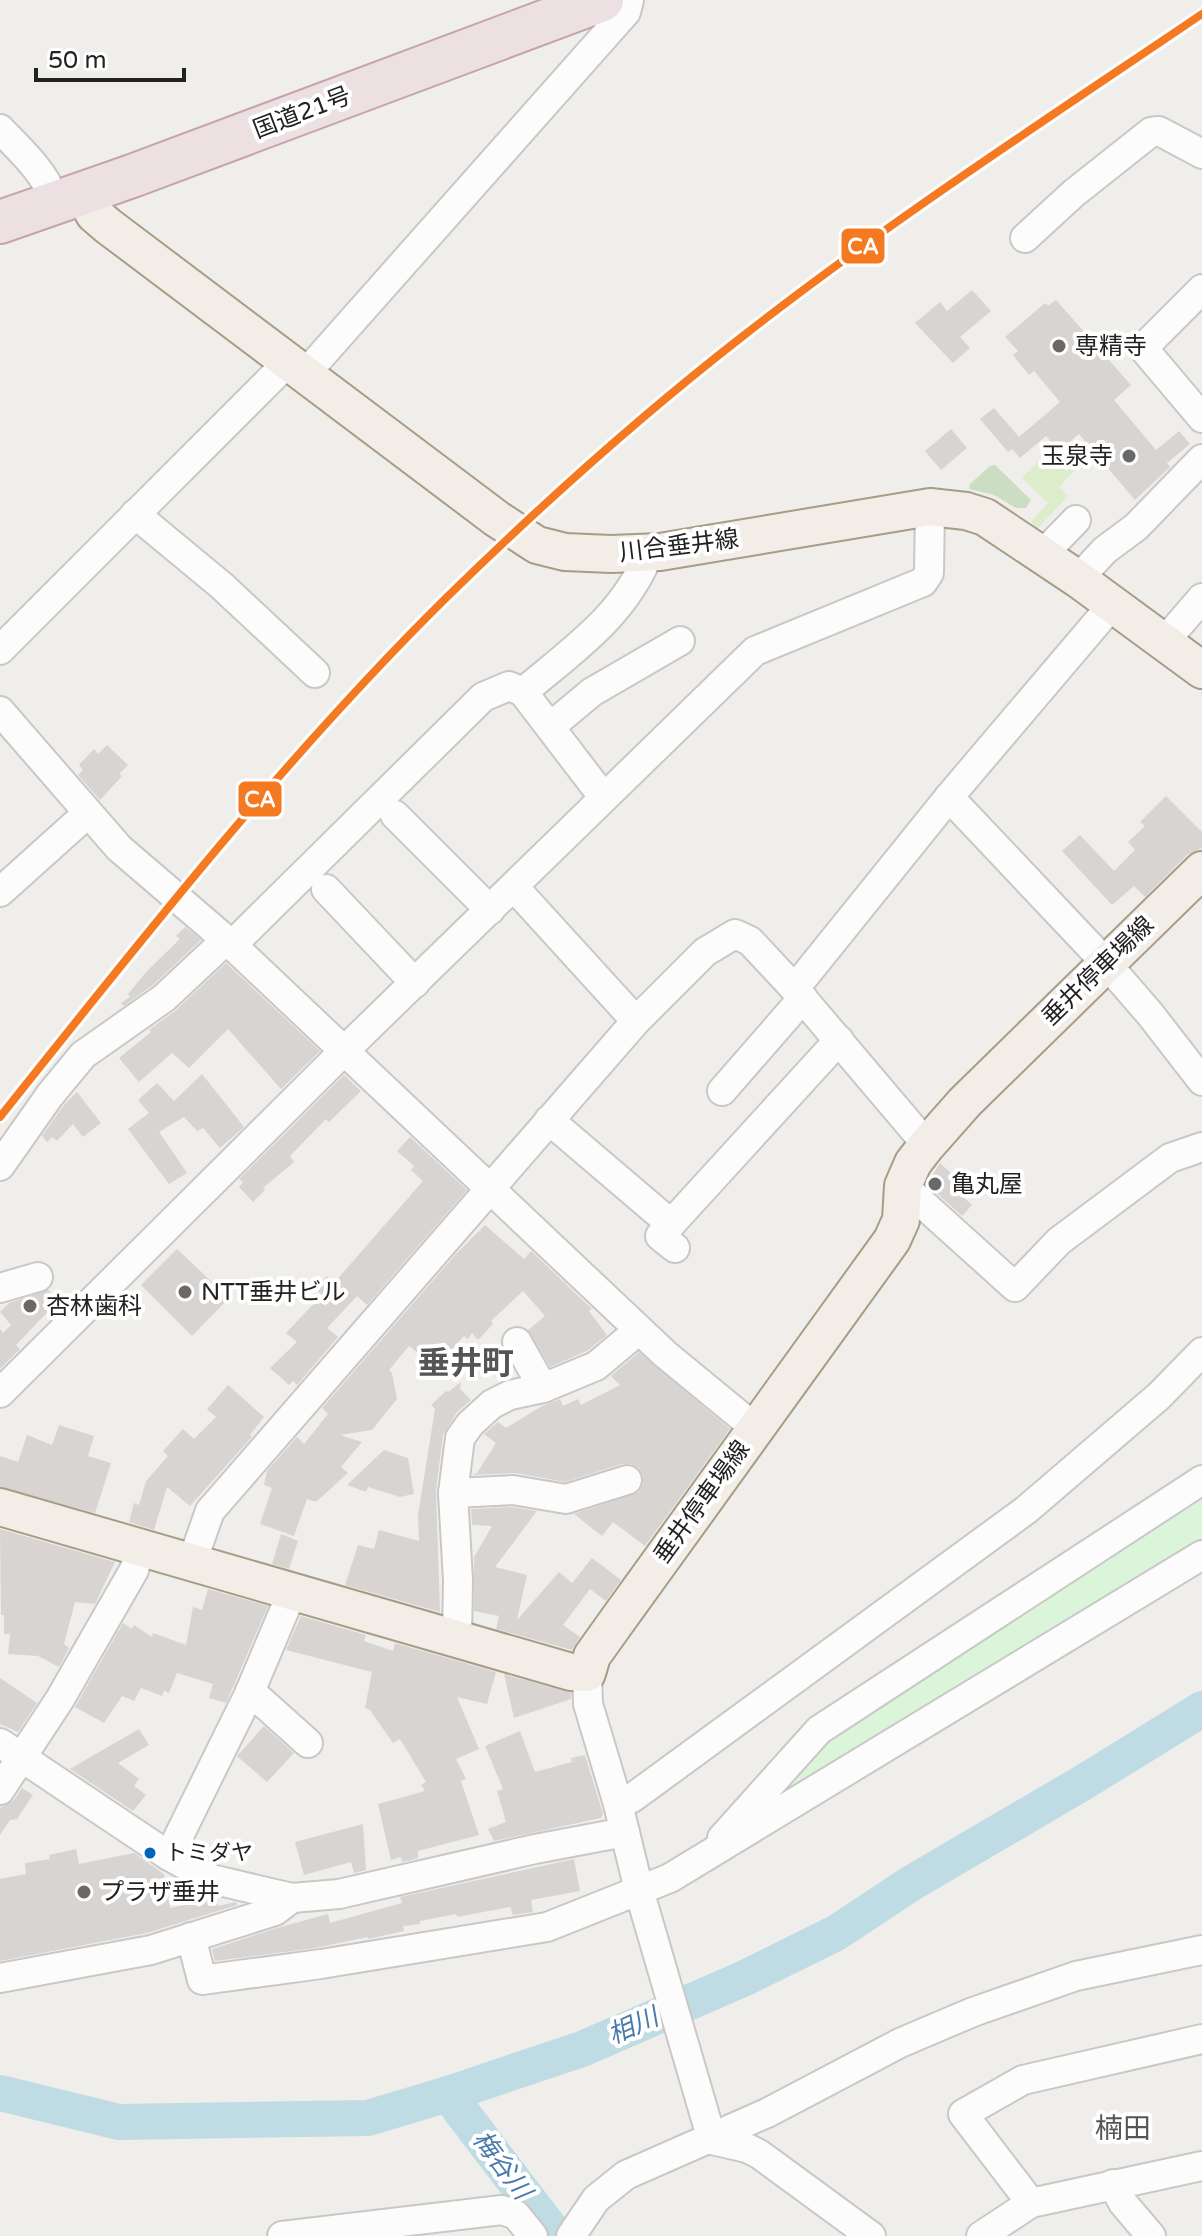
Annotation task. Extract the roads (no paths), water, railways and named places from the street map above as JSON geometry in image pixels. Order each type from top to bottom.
[{"type":"highway","name":"国道21号","points":[[0,222],[132,176],[602,0]]},
{"type":"main road","name":"川合垂井線","points":[[69,197],[497,519],[537,545],[565,552],[649,553],[930,507],[966,511],[985,517],[1078,579],[1202,670]]},
{"type":"main road","name":"垂井停車場線","points":[[587,1673],[592,1656],[892,1240],[901,1220],[903,1186],[913,1163],[965,1102],[1202,870]]},
{"type":"main road","points":[[0,1507],[571,1672],[587,1673]]},
{"type":"street","points":[[0,650],[135,514],[297,367],[626,12],[629,0]]},
{"type":"street","points":[[0,129],[36,166],[50,186],[69,197]]},
{"type":"street","points":[[1025,238],[1074,193],[1151,132],[1159,131],[1202,154]]},
{"type":"street","points":[[1202,289],[1143,348],[1202,418]]},
{"type":"street","points":[[1078,579],[1105,550],[1136,527],[1202,459]]},
{"type":"street","points":[[0,1393],[345,1050],[755,651],[923,582],[929,573],[930,507]]},
{"type":"street","points":[[135,514],[222,586],[315,673]]},
{"type":"street","points":[[1042,555],[1076,520]]},
{"type":"street","points":[[523,692],[606,622],[638,580],[649,553]]},
{"type":"street","points":[[1164,642],[1202,598]]},
{"type":"street","points":[[722,1091],[798,992],[804,977],[949,797],[1112,605]]},
{"type":"street","points":[[550,727],[592,692],[680,641]]},
{"type":"street","points":[[0,1166],[50,1095],[83,1055],[164,998],[229,942],[483,697],[509,686],[523,692],[604,798]]},
{"type":"street","points":[[0,711],[119,848],[229,942],[639,1330],[755,1428]]},
{"type":"street","points":[[949,797],[1105,962],[1202,1081]]},
{"type":"street","points":[[0,892],[88,813]]},
{"type":"street","points":[[395,815],[490,910]]},
{"type":"street","points":[[514,887],[636,1021]]},
{"type":"street","points":[[326,889],[415,983]]},
{"type":"street","points":[[192,1562],[210,1511],[636,1021],[705,952],[735,934],[750,941],[798,992],[927,1145]]},
{"type":"street","points":[[549,1120],[673,1236],[839,1040]]},
{"type":"street","points":[[903,1186],[1015,1287],[1059,1241],[1170,1158],[1202,1147]]},
{"type":"street","points":[[0,1288],[38,1277]]},
{"type":"street","points":[[457,1639],[458,1580],[453,1493],[460,1438],[492,1404],[510,1395],[543,1388],[596,1366],[639,1330]]},
{"type":"street","points":[[517,1342],[543,1388]]},
{"type":"street","points":[[618,1804],[632,1798],[1026,1510],[1159,1396],[1202,1352]]},
{"type":"street","points":[[453,1493],[513,1490],[566,1499],[627,1480]]},
{"type":"street","points":[[716,1851],[724,1834],[819,1730],[1202,1480]]},
{"type":"street","points":[[0,1790],[10,1750],[60,1699],[134,1570],[141,1547]]},
{"type":"street","points":[[191,1937],[202,1980],[547,1927],[640,1897],[1202,1555]]},
{"type":"street","points":[[169,1856],[250,1691],[293,1590]]},
{"type":"street","points":[[587,1673],[588,1704],[618,1804],[640,1897],[708,2129],[766,2159],[871,2236]]},
{"type":"street","points":[[250,1691],[308,1743]]},
{"type":"street","points":[[10,1750],[169,1856],[211,1879],[292,1898],[339,1894],[535,1849],[625,1832]]},
{"type":"street","points":[[0,1978],[151,1950],[275,1911],[292,1898]]},
{"type":"street","points":[[582,2228],[596,2199],[626,2175],[708,2129],[973,2012],[1076,1976],[1202,1950]]},
{"type":"street","points":[[1031,2203],[963,2114],[1023,2080],[1202,2039]]},
{"type":"street","points":[[981,2236],[1031,2203],[1202,2166]]},
{"type":"street","points":[[1113,2184],[1123,2203],[1151,2236]]},
{"type":"street","points":[[282,2236],[502,2210],[516,2215],[533,2236]]},
{"type":"waterway","name":"相川","points":[[0,2093],[119,2122],[368,2118],[448,2094],[582,2049],[745,1978],[836,1933],[910,1884],[1202,1709]]},
{"type":"waterway","name":"梅谷川","points":[[448,2094],[556,2236]]},
{"type":"place","name":"専精寺","points":[[1059,346]]},
{"type":"place","name":"玉泉寺","points":[[1129,456]]},
{"type":"place","name":"亀丸屋","points":[[935,1184]]},
{"type":"place","name":"NTT垂井ビル","points":[[185,1292]]},
{"type":"place","name":"杏林歯科","points":[[30,1306]]},
{"type":"place","name":"トミダヤ","points":[[150,1853]]},
{"type":"place","name":"プラザ垂井","points":[[84,1892]]},
{"type":"district","name":"垂井町","points":[[466,1364]]},
{"type":"district","name":"楠田","points":[[1123,2129]]}]
